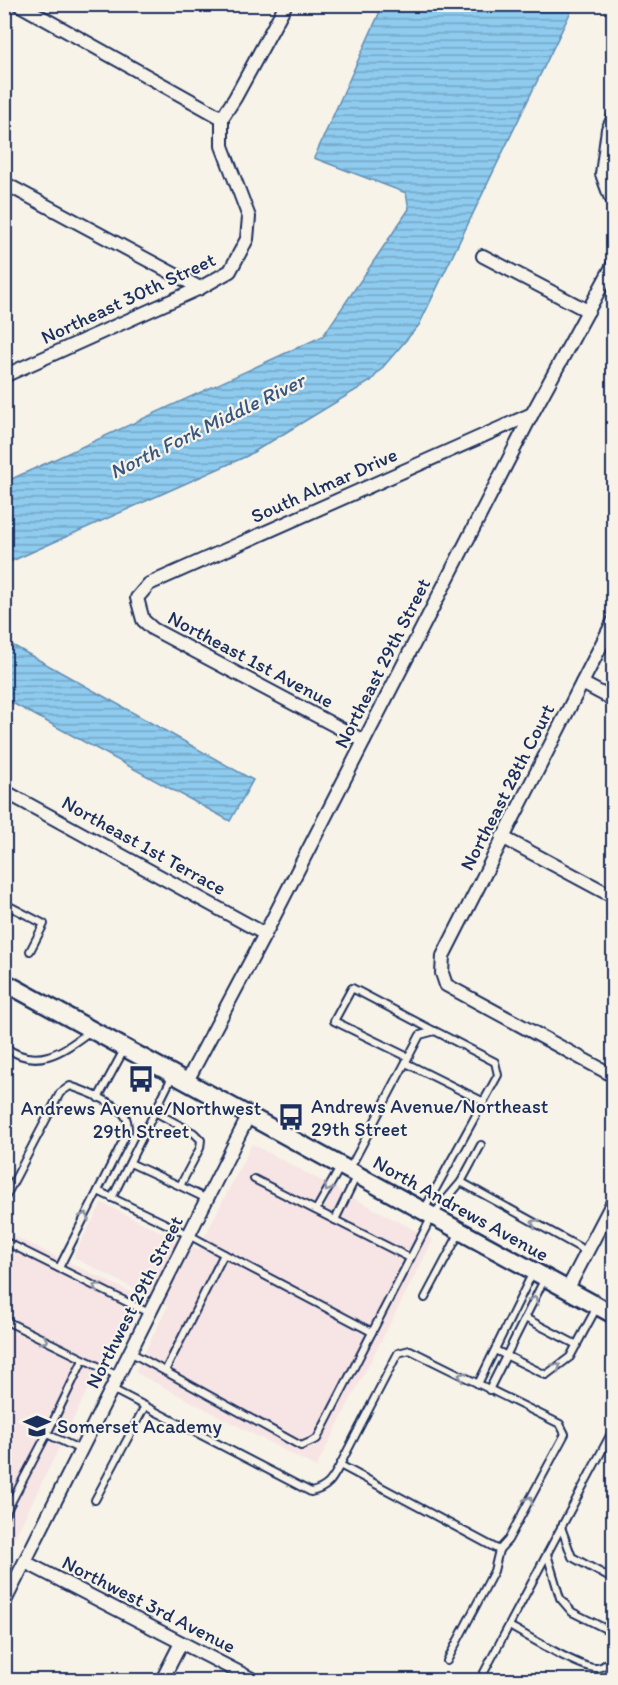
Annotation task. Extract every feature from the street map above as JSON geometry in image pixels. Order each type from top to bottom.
[{"type":"main road","name":"North Andrews Avenue","points":[[4,982],[614,1315]]},
{"type":"street","points":[[18,4],[222,118],[286,4]]},
{"type":"street","points":[[614,117],[608,129],[602,174],[614,201]]},
{"type":"street","name":"Northeast 30th Street","points":[[4,376],[200,288],[230,271],[247,239],[249,217],[222,146],[222,118]]},
{"type":"street","points":[[4,183],[200,288]]},
{"type":"street","points":[[483,256],[588,311]]},
{"type":"street","name":"Northeast 29th Street","points":[[180,1078],[265,934],[532,414],[614,263]]},
{"type":"street","name":"South Almar Drive","points":[[137,597],[149,584],[532,414]]},
{"type":"street","name":"Northeast 1st Avenue","points":[[137,597],[143,620],[153,629],[364,741]]},
{"type":"street","name":"Northeast 28th Court","points":[[614,620],[443,956],[442,973],[446,985],[614,1076]]},
{"type":"street","points":[[582,683],[614,700]]},
{"type":"street","name":"Northeast 1st Terrace","points":[[4,791],[265,934]]},
{"type":"street","points":[[502,837],[614,897]]},
{"type":"street","name":"Northwest 29th Street","points":[[4,1602],[249,1115]]},
{"type":"street","points":[[567,1290],[614,1200]]},
{"type":"street","name":"Northwest 3rd Avenue","points":[[26,1562],[254,1680]]},
{"type":"street","points":[[162,1680],[181,1643]]},
{"type":"lane","points":[[4,920],[11,907],[45,924],[30,951]]},
{"type":"lane","points":[[130,1352],[301,1446],[316,1439],[410,1258],[428,1213],[498,1075],[495,1062],[352,988],[334,1021],[484,1102]]},
{"type":"lane","points":[[4,1046],[23,1056],[36,1058],[65,1050],[91,1030]]},
{"type":"lane","points":[[316,1210],[349,1170],[420,1035],[435,1031]]},
{"type":"lane","points":[[98,1098],[125,1048]]},
{"type":"lane","points":[[112,1198],[155,1112],[180,1078]]},
{"type":"lane","points":[[4,1200],[60,1093],[70,1086],[117,1108],[127,1118],[128,1131],[59,1268]]},
{"type":"lane","points":[[155,1112],[194,1133],[201,1140],[200,1148],[180,1186]]},
{"type":"lane","points":[[428,1213],[461,1182],[481,1145]]},
{"type":"lane","points":[[130,1163],[207,1199]]},
{"type":"lane","points":[[335,1220],[349,1170]]},
{"type":"lane","points":[[254,1179],[410,1258]]},
{"type":"lane","points":[[461,1182],[586,1251]]},
{"type":"lane","points":[[98,1191],[189,1235],[372,1332]]},
{"type":"lane","points":[[425,1298],[461,1231]]},
{"type":"lane","points":[[4,1241],[150,1313]]},
{"type":"lane","points":[[165,1371],[224,1254]]},
{"type":"lane","points":[[489,1390],[525,1318],[539,1275]]},
{"type":"lane","points":[[478,1384],[539,1275]]},
{"type":"lane","points":[[495,1350],[546,1375],[570,1357],[597,1306]]},
{"type":"lane","points":[[525,1318],[577,1345]]},
{"type":"lane","points":[[4,1320],[118,1376]]},
{"type":"lane","points":[[112,1389],[310,1492],[321,1490],[332,1480],[398,1353],[410,1350],[560,1424],[565,1434],[508,1540],[499,1550],[494,1571],[447,1661]]},
{"type":"lane","points":[[4,1516],[83,1360]]},
{"type":"lane","points":[[95,1500],[145,1406]]},
{"type":"lane","points":[[480,1680],[614,1428]]},
{"type":"lane","points":[[47,1434],[81,1450]]},
{"type":"lane","points":[[340,1465],[499,1550]]},
{"type":"lane","points":[[561,1527],[572,1557],[614,1580]]},
{"type":"lane","points":[[547,1553],[560,1598],[572,1612],[614,1634]]},
{"type":"lane","points":[[509,1626],[582,1665],[597,1668],[609,1662],[614,1653]]},
{"type":"shaded area","points":[[252,1144],[433,1240],[316,1467],[135,1372],[168,1306],[73,1257],[102,1203],[198,1250]]},
{"type":"shaded area","name":"Somerset Academy","points":[[5,1232],[135,1294],[5,1557]]},
{"type":"water","name":"North Fork Middle River","points":[[386,4],[574,5],[419,325],[371,381],[247,456],[5,564],[5,482],[323,336],[409,209],[406,193],[314,158],[382,7]]},
{"type":"water","points":[[5,641],[253,780],[230,821],[5,699]]},
{"type":"place","name":"Andrews Avenue/Northwest 29th Street","points":[[141,1079]]},
{"type":"place","name":"Andrews Avenue/Northeast 29th Street","points":[[291,1117]]},
{"type":"place","name":"Somerset Academy","points":[[37,1426]]}]
